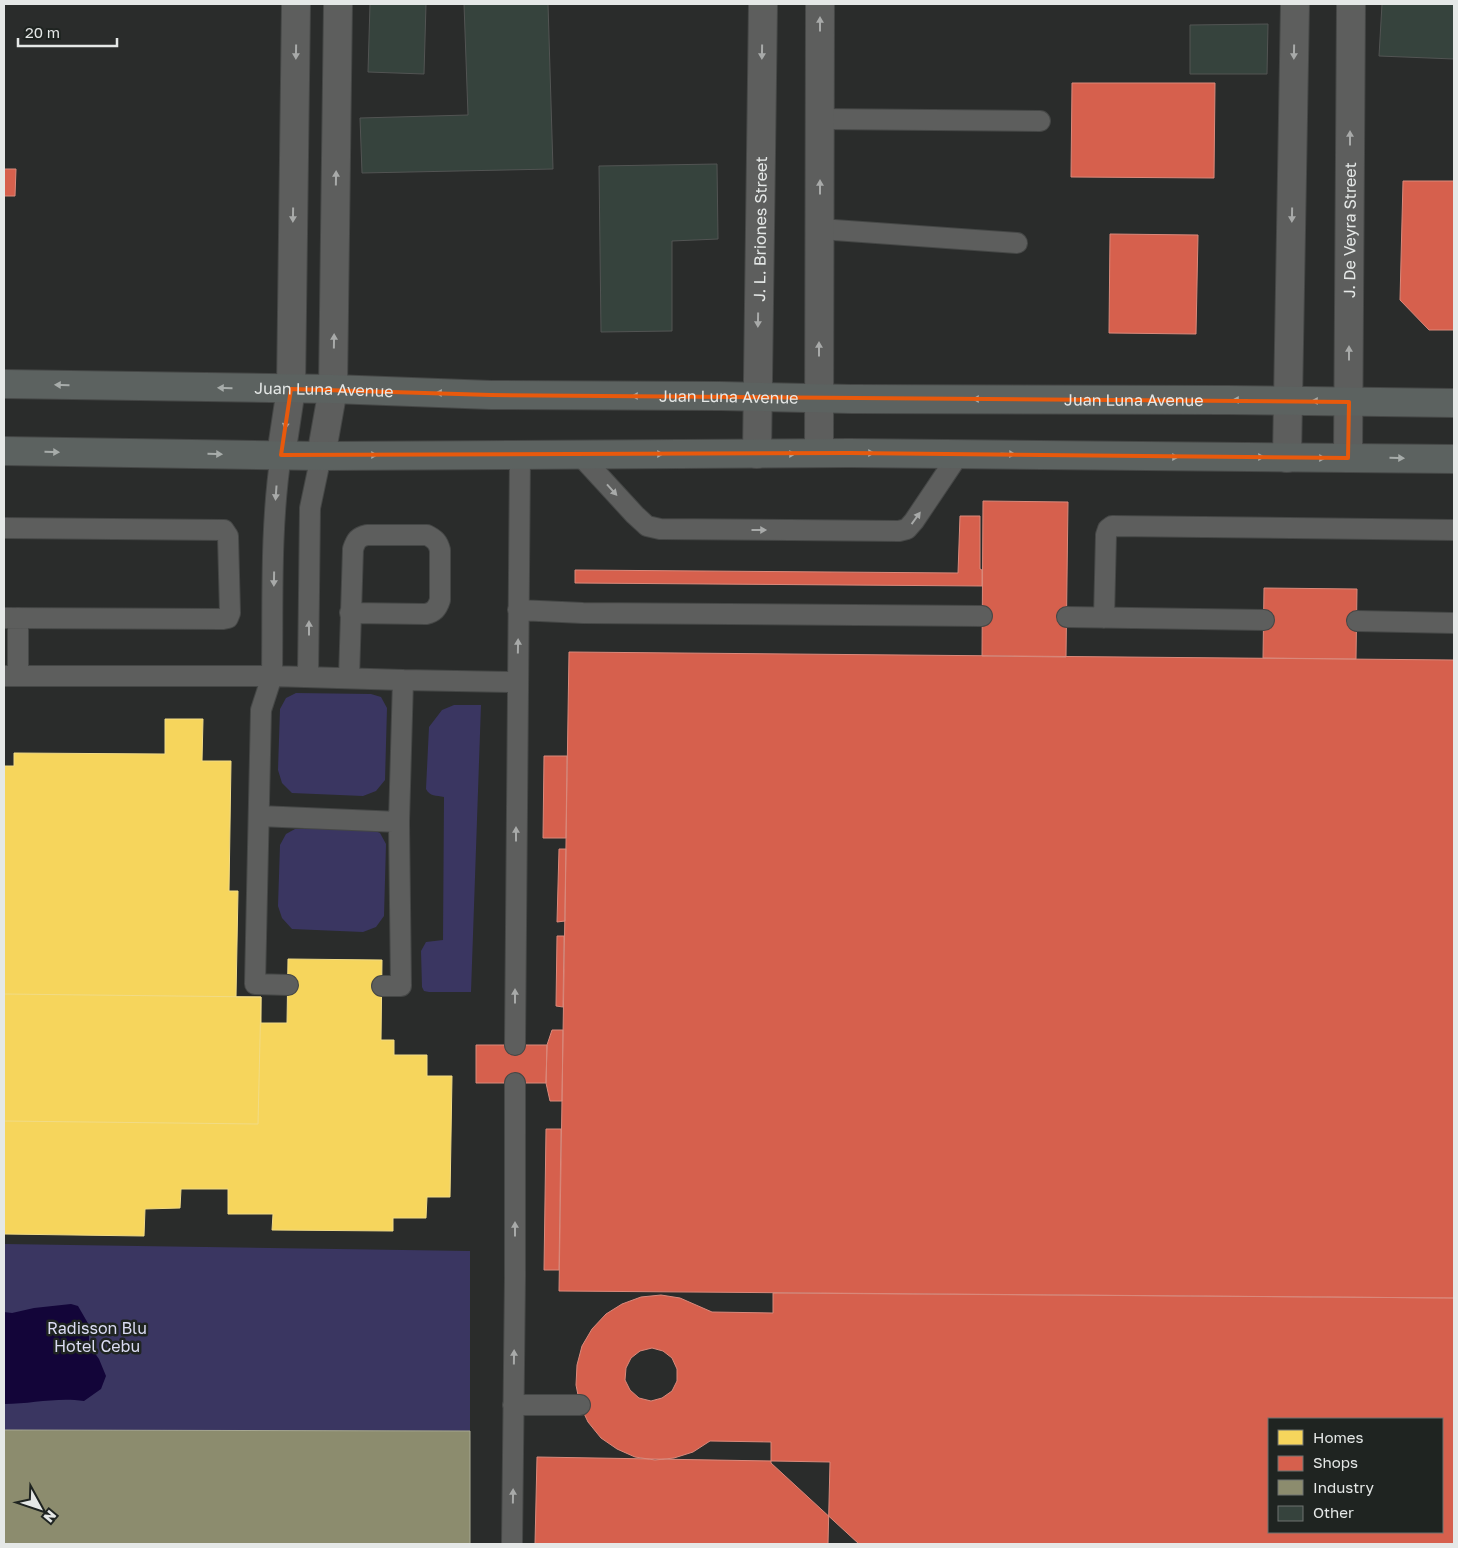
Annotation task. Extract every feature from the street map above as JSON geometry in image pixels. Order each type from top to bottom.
[{"type":"main road","name":"Juan Luna Avenue","points":[[4,384],[334,389],[491,395],[1454,403]]},
{"type":"main road","points":[[4,451],[321,456],[819,453],[1454,459]]},
{"type":"street","points":[[281,455],[291,389],[296,4]]},
{"type":"street","points":[[321,456],[334,389],[338,4]]},
{"type":"street","name":"J. L. Briones Street","points":[[757,454],[763,4]]},
{"type":"street","points":[[819,453],[820,4]]},
{"type":"street","points":[[1288,458],[1295,4]]},
{"type":"street","name":"J. De Veyra Street","points":[[1348,458],[1351,4]]},
{"type":"lane","points":[[820,119],[1040,121]]},
{"type":"lane","points":[[820,229],[1017,243]]},
{"type":"lane","points":[[579,454],[647,526],[660,529],[899,531],[907,529],[914,521],[959,454]]},
{"type":"lane","points":[[281,455],[276,485],[272,676],[261,710],[255,984],[288,985]]},
{"type":"lane","points":[[515,1045],[520,455]]},
{"type":"lane","points":[[308,677],[310,508],[321,456]]},
{"type":"lane","points":[[1104,618],[1106,535],[1108,529],[1112,526],[1454,530]]},
{"type":"lane","points":[[4,528],[222,530],[226,531],[228,536],[230,613],[226,619],[11,618],[11,676],[272,676],[517,682]]},
{"type":"lane","points":[[349,678],[350,613],[353,549],[356,540],[367,535],[427,535],[438,542],[440,550],[440,600],[438,607],[432,612],[426,614],[350,613]]},
{"type":"lane","points":[[518,610],[593,613],[982,616]]},
{"type":"lane","points":[[1067,617],[1264,620]]},
{"type":"lane","points":[[1357,622],[1454,623]]},
{"type":"lane","points":[[382,986],[401,986],[399,822],[402,680]]},
{"type":"lane","points":[[259,816],[399,822]]},
{"type":"lane","points":[[512,1544],[515,1278],[514,1083]]},
{"type":"lane","points":[[513,1405],[580,1404]]},
{"type":"highlighted area","points":[[291,389],[491,395],[1349,402],[1348,458],[850,453],[281,455]]},
{"type":"green space","points":[[296,693],[371,694],[381,697],[387,708],[385,780],[376,791],[363,796],[292,793],[282,783],[278,770],[280,709],[286,698]]},
{"type":"green space","points":[[454,705],[481,705],[471,992],[429,992],[424,991],[422,987],[421,951],[426,942],[443,940],[444,797],[431,795],[426,789],[429,727],[442,710]]},
{"type":"green space","points":[[295,829],[371,829],[380,833],[386,844],[384,916],[376,927],[363,932],[292,929],[282,918],[278,906],[280,845],[286,834]]},
{"type":"green space","name":"Radisson Blu Hotel Cebu","points":[[4,1244],[470,1251],[470,1431],[4,1430]]},
{"type":"shaded area","points":[[71,1304],[78,1306],[89,1325],[89,1345],[99,1359],[106,1376],[101,1389],[84,1401],[64,1400],[4,1404],[4,1312],[12,1313],[34,1308]]},
{"type":"building: Homes","points":[[165,719],[203,719],[202,761],[231,761],[229,891],[238,891],[236,997],[261,997],[261,1023],[287,1023],[288,959],[382,960],[381,1040],[394,1040],[394,1055],[427,1055],[427,1076],[452,1076],[450,1197],[427,1197],[426,1218],[393,1218],[393,1231],[272,1230],[273,1214],[228,1214],[228,1189],[181,1189],[180,1208],[145,1209],[144,1236],[4,1234],[4,766],[14,766],[14,753],[165,754]]},
{"type":"building: Homes","points":[[4,994],[261,997],[258,1124],[4,1121]]},
{"type":"building: Shops","points":[[1072,83],[1215,83],[1214,178],[1071,177]]},
{"type":"building: Shops","points":[[4,169],[16,169],[15,196],[4,196]]},
{"type":"building: Shops","points":[[1403,181],[1454,181],[1454,330],[1429,330],[1400,300]]},
{"type":"building: Shops","points":[[1110,234],[1198,235],[1196,334],[1109,333]]},
{"type":"building: Shops","points":[[983,501],[1068,502],[1066,657],[982,656]]},
{"type":"building: Shops","points":[[960,516],[980,516],[980,569],[982,570],[982,586],[575,583],[575,570],[958,573]]},
{"type":"building: Shops","points":[[1264,588],[1357,589],[1356,659],[1263,658]]},
{"type":"building: Shops","points":[[569,652],[1454,660],[1454,1298],[559,1291]]},
{"type":"building: Shops","points":[[544,756],[567,756],[566,838],[543,838]]},
{"type":"building: Shops","points":[[559,849],[566,849],[565,921],[557,922]]},
{"type":"building: Shops","points":[[557,936],[564,936],[563,1007],[556,1006]]},
{"type":"building: Shops","points":[[552,1030],[563,1030],[562,1101],[550,1101],[546,1083],[547,1045]]},
{"type":"building: Shops","points":[[476,1045],[547,1045],[546,1083],[476,1083]]},
{"type":"building: Shops","points":[[546,1129],[561,1129],[559,1270],[544,1270]]},
{"type":"building: Shops","points":[[773,1293],[1454,1298],[1454,1544],[859,1544],[771,1463],[771,1442],[710,1441],[693,1452],[674,1458],[655,1460],[635,1457],[617,1449],[601,1438],[588,1422],[580,1405],[576,1385],[577,1365],[582,1346],[592,1329],[606,1314],[622,1304],[641,1297],[661,1295],[680,1298],[712,1312],[773,1313]],"holes":[[[652,1348],[663,1351],[672,1358],[677,1369],[677,1381],[672,1391],[662,1398],[651,1401],[639,1398],[630,1390],[625,1380],[626,1368],[631,1358],[640,1351]]]},
{"type":"building: Shops","points":[[537,1457],[830,1462],[828,1544],[535,1544]]},
{"type":"building: Industry","points":[[4,1430],[470,1431],[470,1544],[4,1544]]},
{"type":"building: Other","points":[[370,4],[426,4],[424,74],[368,72]]},
{"type":"building: Other","points":[[464,4],[548,4],[553,169],[362,173],[360,118],[468,115]]},
{"type":"building: Other","points":[[1382,4],[1454,4],[1454,59],[1379,56]]},
{"type":"building: Other","points":[[1268,24],[1267,74],[1190,74],[1190,25]]},
{"type":"building: Other","points":[[717,164],[718,239],[672,241],[672,331],[601,332],[599,166]]}]
